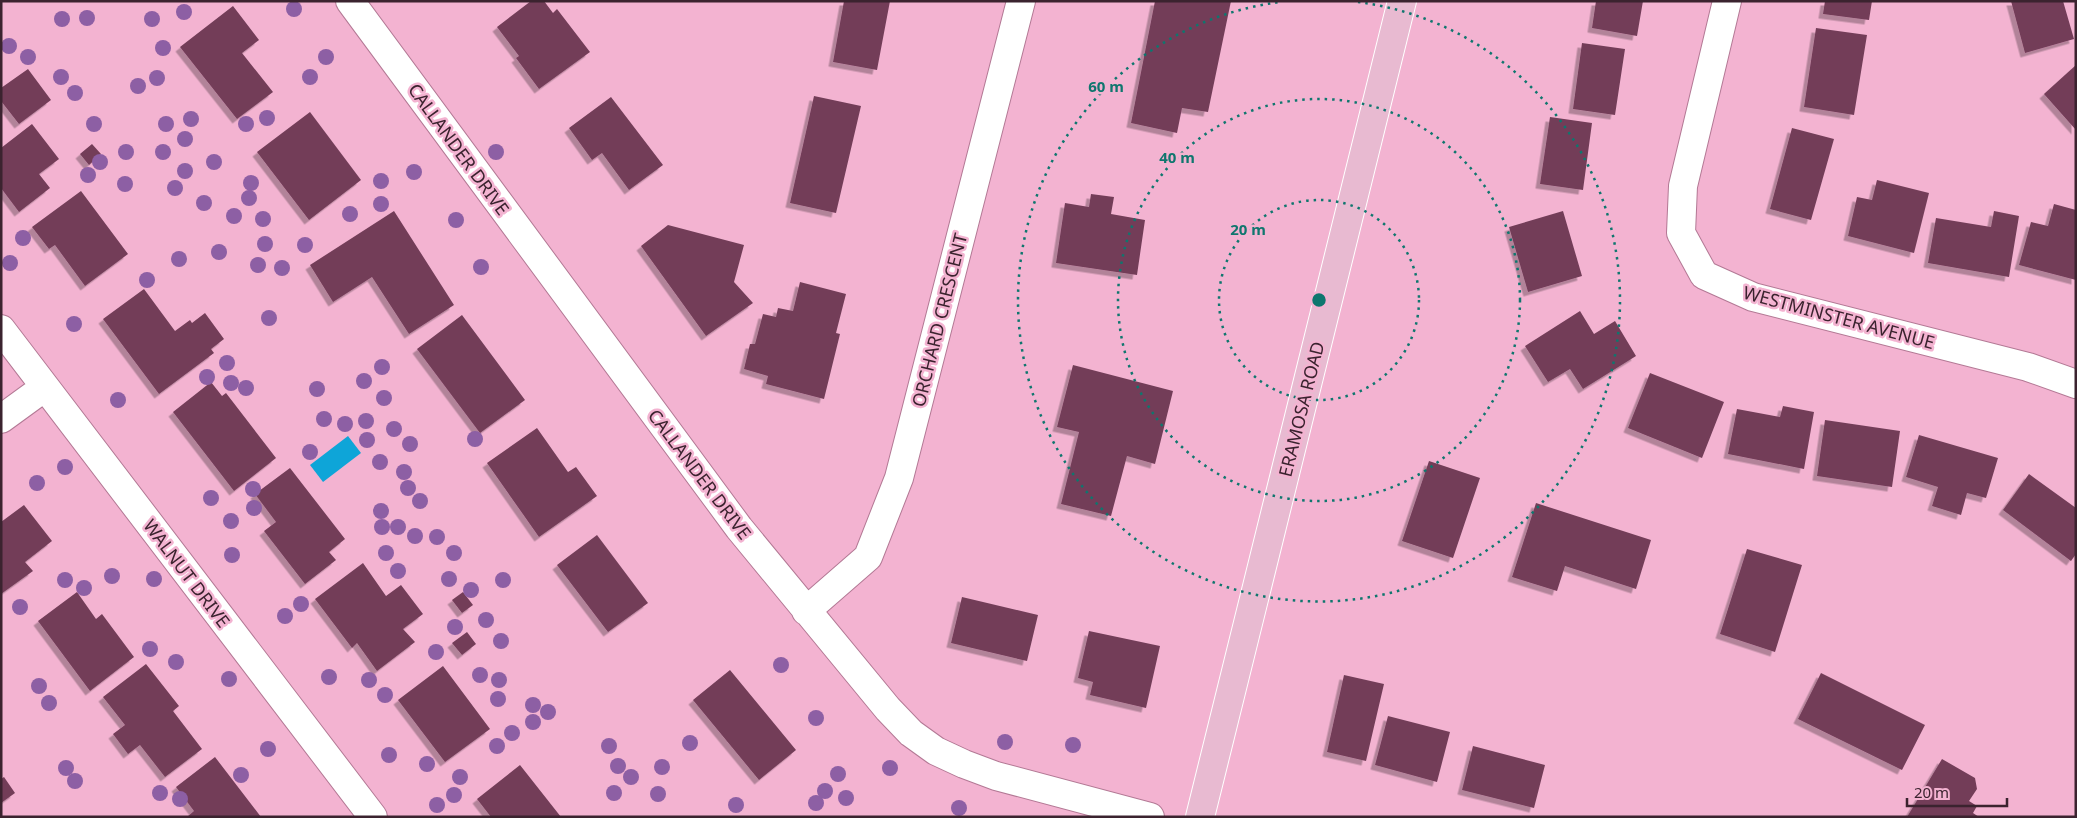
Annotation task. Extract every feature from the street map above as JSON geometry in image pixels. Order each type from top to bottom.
[{"type":"main road","name":"ERAMOSA ROAD","points":[[1200,817],[1402,1]]},
{"type":"street","name":"CALLANDER DRIVE","points":[[350,1],[739,528],[806,611],[911,733],[936,751],[996,776],[1150,817]]},
{"type":"street","name":"ORCHARD CRESCENT","points":[[806,611],[868,557],[899,478],[1021,1]]},
{"type":"street","name":"WESTMINSTER AVENUE","points":[[1727,1],[1683,186],[1681,233],[1704,276],[1753,297],[2028,367],[2076,384]]},
{"type":"street","name":"WALNUT DRIVE","points":[[1,329],[373,817]]},
{"type":"street","points":[[1,419],[45,386]]},
{"type":"water","points":[[348,436],[361,453],[323,482],[310,465]]},
{"type":"building","points":[[531,1],[544,1],[553,13],[557,9],[590,52],[539,89],[516,58],[519,56],[497,27]]},
{"type":"building","points":[[844,1],[890,1],[877,70],[833,62]]},
{"type":"building","points":[[1155,1],[1231,1],[1208,112],[1182,108],[1177,133],[1131,123]]},
{"type":"building","points":[[1596,1],[1643,1],[1637,36],[1592,28]]},
{"type":"building","points":[[1825,1],[1872,1],[1869,20],[1823,14]]},
{"type":"building","points":[[2011,1],[2063,1],[2074,39],[2025,53]]},
{"type":"building","points":[[233,6],[259,40],[242,53],[273,92],[237,119],[180,47]]},
{"type":"building","points":[[1816,28],[1867,35],[1854,115],[1804,107]]},
{"type":"building","points":[[1582,43],[1625,49],[1615,115],[1573,109]]},
{"type":"building","points":[[2076,65],[2076,130],[2044,94]]},
{"type":"building","points":[[28,69],[51,100],[19,124],[1,101],[1,88]]},
{"type":"building","points":[[814,96],[861,106],[836,213],[790,203]]},
{"type":"building","points":[[611,97],[663,165],[629,190],[602,153],[592,160],[569,128]]},
{"type":"building","points":[[310,112],[361,180],[309,220],[257,152]]},
{"type":"building","points":[[1550,117],[1592,123],[1583,190],[1540,184]]},
{"type":"building","points":[[32,124],[59,159],[39,174],[50,188],[19,212],[1,188],[1,148]]},
{"type":"building","points":[[1792,128],[1834,139],[1811,220],[1770,209]]},
{"type":"building","points":[[92,144],[101,154],[89,165],[80,154]]},
{"type":"building","points":[[1877,180],[1929,193],[1914,253],[1848,236],[1857,197],[1872,200]]},
{"type":"building","points":[[81,191],[128,254],[85,286],[55,245],[49,249],[32,227]]},
{"type":"building","points":[[1091,194],[1114,197],[1111,214],[1145,220],[1137,275],[1056,263],[1065,203],[1089,207]]},
{"type":"building","points":[[2054,204],[2076,210],[2076,280],[2019,265],[2031,222],[2048,226]]},
{"type":"building","points":[[394,211],[454,305],[409,334],[372,277],[333,302],[310,265]]},
{"type":"building","points":[[1563,211],[1582,276],[1528,292],[1509,227]]},
{"type":"building","points":[[1994,211],[2019,216],[2009,277],[1928,263],[1936,218],[1991,227]]},
{"type":"building","points":[[668,225],[744,245],[734,282],[753,303],[706,336],[641,246]]},
{"type":"building","points":[[800,282],[846,294],[836,333],[840,334],[824,399],[766,384],[768,376],[744,369],[750,344],[755,344],[763,314],[776,317],[778,308],[793,311]]},
{"type":"building","points":[[144,289],[175,331],[190,320],[192,323],[205,313],[224,339],[211,349],[214,353],[159,394],[103,319]]},
{"type":"building","points":[[1580,311],[1594,334],[1615,321],[1636,356],[1583,389],[1570,369],[1548,382],[1525,346]]},
{"type":"building","points":[[462,315],[525,400],[480,433],[417,349]]},
{"type":"building","points":[[1073,365],[1173,391],[1155,464],[1127,456],[1111,516],[1061,504],[1079,432],[1057,427]]},
{"type":"building","points":[[1650,373],[1724,402],[1702,458],[1628,428]]},
{"type":"building","points":[[211,382],[222,396],[226,393],[276,458],[234,491],[173,412]]},
{"type":"building","points":[[1783,406],[1814,412],[1804,469],[1728,454],[1737,409],[1780,417]]},
{"type":"building","points":[[1825,420],[1900,431],[1892,487],[1817,476]]},
{"type":"building","points":[[537,428],[568,472],[576,467],[597,496],[539,537],[487,463]]},
{"type":"building","points":[[1919,435],[1998,458],[1986,498],[1967,493],[1961,515],[1932,506],[1938,487],[1906,477]]},
{"type":"building","points":[[1429,461],[1480,478],[1453,558],[1402,541]]},
{"type":"building","points":[[290,468],[345,539],[329,552],[336,560],[305,584],[264,531],[276,522],[255,494]]},
{"type":"building","points":[[2029,474],[2076,508],[2076,554],[2071,561],[2003,510]]},
{"type":"building","points":[[1536,503],[1651,540],[1636,589],[1565,566],[1557,591],[1512,577]]},
{"type":"building","points":[[24,505],[52,541],[25,562],[33,571],[1,594],[1,522]]},
{"type":"building","points":[[597,535],[648,603],[608,632],[557,565]]},
{"type":"building","points":[[1747,549],[1802,565],[1775,652],[1720,634]]},
{"type":"building","points":[[363,563],[386,596],[401,585],[423,614],[403,629],[415,642],[377,671],[357,643],[352,648],[315,599]]},
{"type":"building","points":[[77,592],[96,619],[102,614],[134,657],[90,691],[38,621]]},
{"type":"building","points":[[463,592],[473,605],[462,613],[452,600]]},
{"type":"building","points":[[962,597],[1038,615],[1027,661],[951,643]]},
{"type":"building","points":[[1089,631],[1160,646],[1146,708],[1090,695],[1093,682],[1078,678]]},
{"type":"building","points":[[467,632],[476,644],[462,655],[452,643]]},
{"type":"building","points":[[146,664],[179,706],[173,711],[202,749],[165,777],[140,745],[128,754],[113,734],[125,725],[103,697]]},
{"type":"building","points":[[443,666],[490,729],[445,762],[398,700]]},
{"type":"building","points":[[730,670],[796,750],[759,780],[693,700]]},
{"type":"building","points":[[1821,673],[1925,725],[1902,770],[1798,719]]},
{"type":"building","points":[[1344,675],[1384,684],[1366,761],[1327,752]]},
{"type":"building","points":[[1388,716],[1450,732],[1437,782],[1375,765]]},
{"type":"building","points":[[1473,746],[1545,765],[1534,808],[1462,790]]},
{"type":"building","points":[[215,757],[261,817],[187,817],[194,811],[176,787]]},
{"type":"building","points":[[1942,759],[1975,778],[1977,789],[1969,801],[1977,806],[1973,813],[1979,817],[1907,817]]},
{"type":"building","points":[[520,765],[561,817],[491,817],[477,799]]},
{"type":"building","points":[[4,777],[15,793],[1,803],[1,779]]}]
